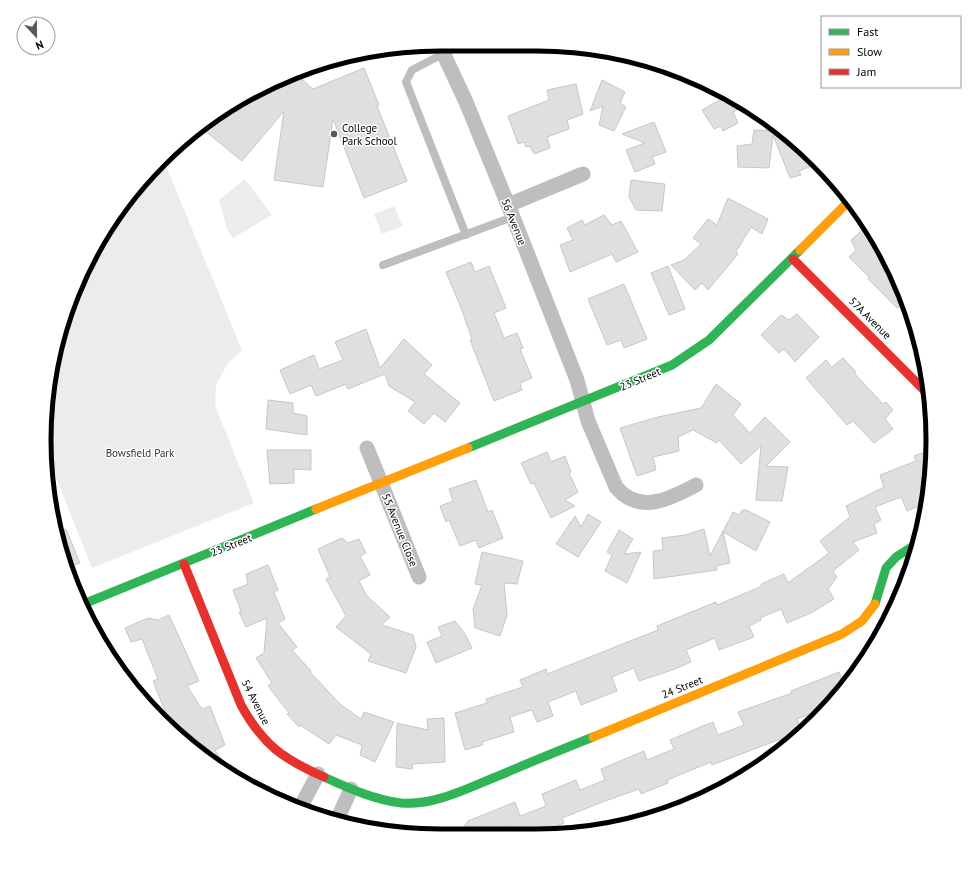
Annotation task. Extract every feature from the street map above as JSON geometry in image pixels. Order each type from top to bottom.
[{"type":"street","name":"56 Avenue","points":[[442,51],[466,102],[577,380],[588,422],[608,472],[622,494],[638,503],[653,503],[679,494],[696,485]]},
{"type":"street","points":[[510,211],[583,174]]},
{"type":"street","name":"23 Street","points":[[87,603],[583,403],[672,365],[693,353],[709,340],[793,259],[846,204]]},
{"type":"street","name":"57A Avenue","points":[[793,259],[923,389]]},
{"type":"street","points":[[367,448],[381,483]]},
{"type":"street","name":"55 Avenue Close","points":[[381,483],[419,577]]},
{"type":"street","name":"24 Street","points":[[415,803],[442,798],[470,787],[842,634],[860,624],[872,612],[880,591],[885,569],[901,554],[911,548]]},
{"type":"street","name":"54 Avenue","points":[[184,564],[250,722],[261,737],[274,750],[293,763],[351,789],[390,801],[415,803]]},
{"type":"street","points":[[302,803],[318,774]]},
{"type":"street","points":[[339,816],[351,789]]},
{"type":"lane","points":[[438,51],[412,70],[406,82],[466,235]]},
{"type":"lane","points":[[383,265],[466,235],[510,211]]},
{"type":"green space","name":"Bowsfield Park","points":[[165,165],[242,350],[228,363],[216,385],[215,405],[254,503],[92,568],[52,468],[52,415],[58,364],[64,339],[81,291],[103,245],[131,203]]},
{"type":"green space","points":[[245,179],[272,215],[233,238],[227,229],[219,200]]},
{"type":"green space","points":[[394,206],[403,226],[382,234],[374,214]]},
{"type":"building","name":"College Park School","points":[[364,68],[379,105],[377,106],[407,181],[364,198],[333,119],[323,187],[274,180],[284,111],[242,161],[204,130],[245,103],[291,81],[300,78],[313,89]]},
{"type":"building","points":[[602,80],[625,92],[620,103],[626,107],[614,131],[599,125],[603,106],[590,111]]},
{"type":"building","points":[[576,84],[583,114],[567,120],[569,129],[547,137],[550,148],[534,154],[530,146],[526,147],[524,142],[518,144],[508,116],[549,100],[547,90]]},
{"type":"building","points":[[723,98],[740,108],[733,112],[738,123],[723,131],[721,126],[714,129],[702,110]]},
{"type":"building","points":[[654,122],[666,152],[652,157],[655,164],[635,172],[626,150],[645,143],[622,134]]},
{"type":"building","points":[[754,130],[774,131],[812,166],[799,171],[801,175],[790,178],[773,135],[769,168],[738,167],[737,146],[752,144]]},
{"type":"building","points":[[631,180],[665,184],[662,211],[636,210],[629,197]]},
{"type":"building","points":[[728,198],[768,219],[762,234],[751,227],[736,252],[738,254],[708,290],[702,283],[695,290],[671,265],[684,260],[701,244],[693,238],[708,219],[717,225]]},
{"type":"building","points":[[604,215],[612,225],[621,221],[638,252],[616,262],[612,254],[570,272],[560,245],[573,240],[567,228],[582,220],[585,225]]},
{"type":"building","points":[[863,229],[886,268],[896,291],[901,305],[897,308],[868,279],[869,277],[849,257],[856,250],[851,240]]},
{"type":"building","points":[[471,262],[475,272],[489,266],[506,308],[494,313],[504,338],[517,333],[523,348],[520,349],[532,378],[520,383],[522,390],[494,401],[470,340],[472,339],[461,308],[446,272]]},
{"type":"building","points":[[668,266],[685,309],[669,315],[651,273]]},
{"type":"building","points":[[624,284],[647,339],[624,348],[621,340],[607,345],[588,299]]},
{"type":"building","points":[[797,314],[819,337],[795,362],[784,349],[779,353],[761,335],[781,315],[789,320]]},
{"type":"building","points":[[366,329],[380,368],[404,339],[432,365],[424,374],[460,403],[445,422],[434,413],[424,424],[408,411],[415,402],[389,386],[385,374],[348,389],[346,384],[316,396],[311,385],[290,394],[280,370],[314,355],[319,369],[343,360],[335,342]]},
{"type":"building","points":[[843,358],[856,372],[854,373],[883,404],[886,402],[893,410],[885,419],[893,429],[874,443],[853,421],[847,425],[806,378],[826,360],[832,367]]},
{"type":"building","points":[[716,384],[741,404],[733,415],[750,433],[765,417],[790,442],[766,466],[788,467],[782,501],[756,500],[761,446],[741,464],[719,440],[717,443],[693,430],[678,437],[679,451],[653,457],[656,470],[637,476],[620,428],[658,417],[701,408]]},
{"type":"building","points":[[268,400],[293,403],[293,413],[307,416],[307,435],[266,429]]},
{"type":"building","points":[[267,450],[311,450],[311,470],[294,469],[294,483],[270,484]]},
{"type":"building","points":[[547,452],[551,462],[565,456],[571,472],[569,473],[578,492],[565,500],[575,506],[551,518],[534,483],[531,484],[521,463]]},
{"type":"building","points":[[926,452],[921,506],[907,511],[901,497],[875,507],[881,520],[874,524],[877,533],[853,542],[859,550],[833,571],[837,577],[828,589],[834,599],[811,613],[787,623],[781,609],[760,618],[761,620],[749,626],[754,637],[719,650],[715,638],[686,650],[691,662],[675,669],[639,681],[634,668],[612,677],[617,691],[581,705],[576,691],[548,702],[553,716],[537,722],[532,710],[510,717],[514,732],[482,742],[483,745],[465,750],[455,713],[487,703],[486,699],[523,687],[520,680],[546,669],[547,674],[658,630],[657,626],[716,602],[717,605],[762,586],[761,584],[784,574],[788,583],[829,553],[820,541],[850,517],[846,506],[884,487],[880,475],[916,461],[914,456]]},
{"type":"building","points":[[476,480],[488,512],[492,510],[503,538],[479,548],[476,540],[460,546],[449,520],[446,522],[440,506],[453,501],[449,489]]},
{"type":"building","points":[[742,510],[746,510],[770,522],[756,551],[723,532],[730,563],[716,566],[717,570],[654,579],[653,551],[663,550],[662,538],[685,535],[704,529],[710,556],[733,512],[739,515]]},
{"type":"building","points":[[588,514],[601,522],[578,557],[556,544],[575,516],[581,527]]},
{"type":"building","points":[[66,529],[80,563],[72,566],[62,531]]},
{"type":"building","points":[[619,530],[633,539],[624,554],[641,552],[627,583],[605,571],[612,555],[607,552]]},
{"type":"building","points":[[342,538],[348,543],[359,539],[366,553],[360,556],[370,575],[359,581],[367,596],[390,617],[382,625],[413,635],[416,647],[406,673],[368,661],[371,654],[336,627],[346,616],[326,579],[330,577],[318,549]]},
{"type":"building","points":[[482,552],[523,561],[517,584],[504,583],[507,615],[500,636],[475,628],[473,609],[482,585],[475,584]]},
{"type":"building","points":[[268,565],[278,590],[274,592],[285,619],[278,623],[297,647],[292,650],[340,704],[361,719],[364,712],[394,722],[375,762],[360,755],[362,745],[336,735],[329,744],[300,725],[299,727],[287,714],[289,713],[268,686],[272,683],[256,658],[264,653],[267,618],[246,627],[239,612],[241,611],[233,590],[248,584],[246,574]]},
{"type":"building","points":[[169,615],[199,681],[187,686],[202,709],[210,706],[225,745],[215,750],[224,763],[203,749],[167,717],[153,681],[158,679],[142,639],[131,642],[125,628],[148,618],[158,620]]},
{"type":"building","points":[[455,621],[465,634],[472,648],[436,663],[427,642],[442,636],[438,627]]},
{"type":"building","points":[[839,672],[843,681],[814,713],[797,719],[800,726],[788,736],[712,765],[711,762],[667,780],[668,783],[641,794],[639,789],[605,801],[562,818],[564,823],[551,828],[509,829],[508,827],[504,829],[462,829],[468,821],[515,802],[520,816],[546,806],[542,794],[576,780],[580,790],[605,780],[601,769],[644,751],[647,760],[674,749],[670,740],[713,722],[718,735],[744,725],[738,712],[792,693],[791,691]]},
{"type":"building","points":[[444,718],[445,762],[413,764],[412,769],[396,767],[397,723],[428,730],[427,719]]},
{"type":"traffic: fast","points":[[468,448],[672,365],[709,340],[800,250]]},
{"type":"traffic: fast","points":[[87,603],[316,509]]},
{"type":"traffic: fast","points":[[875,604],[886,568],[896,557],[911,548]]},
{"type":"traffic: fast","points":[[324,777],[381,799],[401,803],[414,803],[454,794],[593,737]]},
{"type":"traffic: slow","points":[[800,250],[846,204]]},
{"type":"traffic: slow","points":[[316,509],[468,448]]},
{"type":"traffic: slow","points":[[593,737],[842,634],[862,621],[875,604]]},
{"type":"traffic: jam","points":[[793,259],[923,389]]},
{"type":"traffic: jam","points":[[184,564],[241,705],[249,719],[257,731],[275,749],[297,764],[324,777]]},
{"type":"place","name":"College Park School","points":[[334,134]]}]
